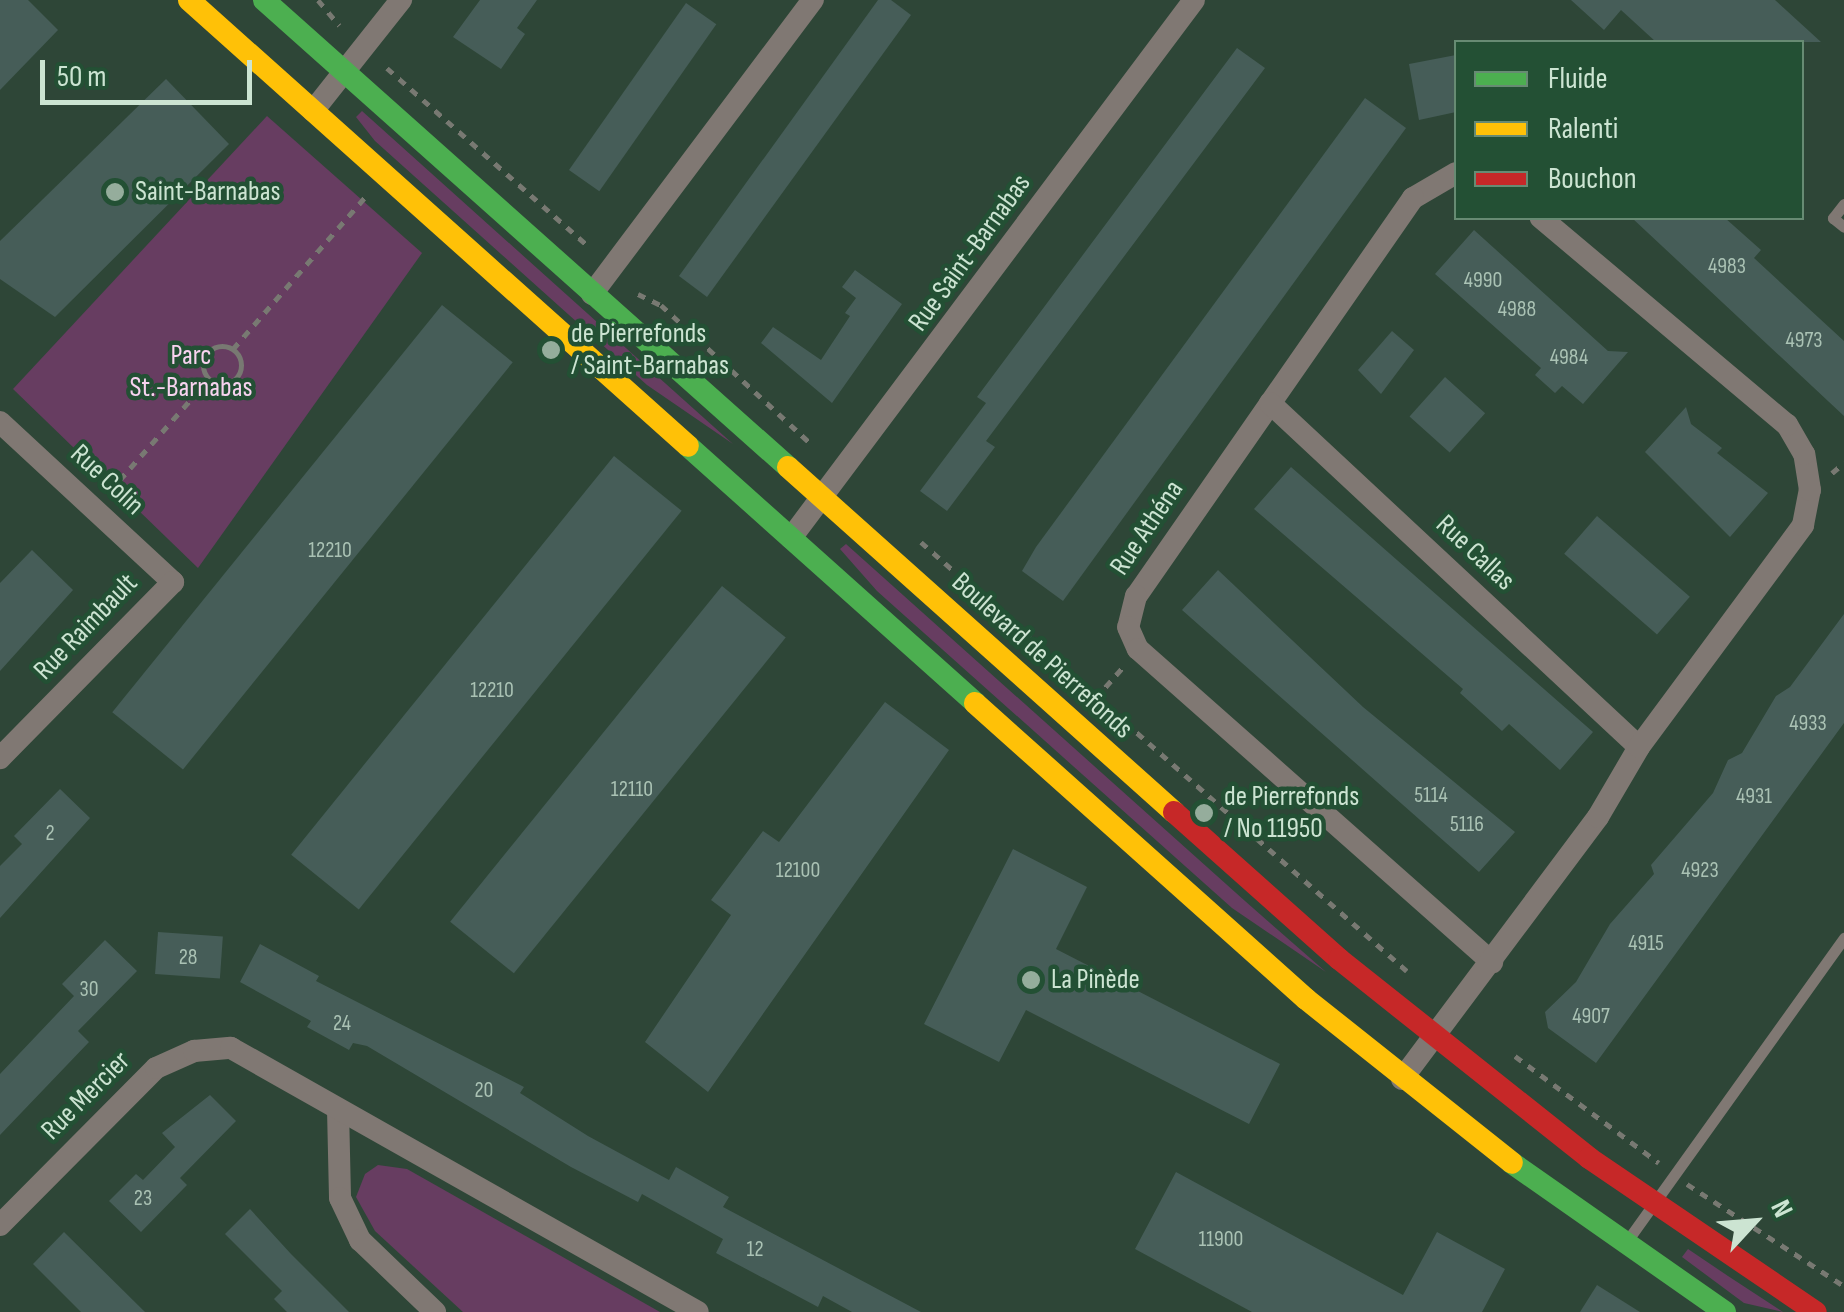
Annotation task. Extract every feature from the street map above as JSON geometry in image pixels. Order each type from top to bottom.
[{"type":"main road","points":[[189,0],[1402,1079],[1625,1244],[1725,1312]]},
{"type":"main road","name":"Boulevard de Pierrefonds","points":[[264,0],[1434,1039],[1653,1203],[1816,1312]]},
{"type":"street","points":[[313,111],[401,0]]},
{"type":"street","points":[[592,294],[812,0]]},
{"type":"street","name":"Rue Saint-Barnabas","points":[[791,538],[1194,0]]},
{"type":"street","name":"Rue Athéna","points":[[1454,174],[1413,198],[1136,596],[1129,636],[1492,962]]},
{"type":"street","points":[[1402,1079],[1598,817],[1640,747],[1802,525],[1810,490],[1804,454],[1787,425],[1543,220]]},
{"type":"street","name":"Rue Callas","points":[[1270,403],[1640,747]]},
{"type":"street","name":"Rue Colin","points":[[0,422],[173,582]]},
{"type":"street","name":"Rue Raimbault","points":[[0,758],[173,582]]},
{"type":"street","name":"Rue Mercier","points":[[0,1225],[156,1068],[194,1051],[231,1048],[698,1312]]},
{"type":"street","points":[[338,1110],[340,1198],[360,1240],[435,1312]]},
{"type":"lane","points":[[1844,204],[1833,218],[1844,227]]},
{"type":"lane","points":[[1625,1244],[1844,938]]},
{"type":"path","points":[[318,0],[339,25]]},
{"type":"path","points":[[386,68],[450,117],[588,246]]},
{"type":"path","points":[[233,349],[372,189]]},
{"type":"path","points":[[634,293],[661,306],[814,451]]},
{"type":"path","points":[[94,509],[209,379],[206,355],[221,345],[233,349],[242,365],[238,377],[227,384],[209,379]]},
{"type":"path","name":"Boulevard de Pierrefonds","points":[[916,537],[1420,983]]},
{"type":"path","points":[[1097,697],[1126,664]]},
{"type":"path","points":[[1505,1049],[1644,1152]]},
{"type":"path","points":[[1689,1185],[1844,1286]]},
{"type":"green space","points":[[362,111],[733,444],[647,385],[375,141],[356,117]]},
{"type":"green space","name":"Parc St.-Barnabas","points":[[267,116],[422,253],[198,568],[13,389]]},
{"type":"green space","points":[[846,544],[1326,972],[1232,908],[877,591],[840,549]]},
{"type":"green space","points":[[378,1165],[407,1169],[660,1312],[463,1312],[375,1231],[356,1197],[365,1174]]},
{"type":"green space","points":[[1688,1249],[1783,1312],[1744,1303],[1682,1257]]},
{"type":"building","points":[[0,0],[28,0],[58,30],[0,90]]},
{"type":"building","points":[[480,0],[537,0],[517,28],[525,34],[501,69],[453,37]]},
{"type":"building","points":[[878,0],[891,0],[911,15],[707,297],[679,276]]},
{"type":"building","points":[[1571,0],[1775,0],[1821,42],[1654,40],[1621,10],[1604,30]]},
{"type":"building","points":[[686,3],[716,24],[599,191],[569,170]]},
{"type":"building","points":[[1237,48],[1265,68],[986,441],[995,447],[947,511],[920,491],[986,403],[977,397]]},
{"type":"building","points":[[1454,55],[1454,112],[1419,120],[1409,64]]},
{"type":"building","name":"Saint-Barnabas","points":[[166,79],[229,144],[55,317],[0,279],[0,241]]},
{"type":"building","points":[[1365,98],[1406,128],[1063,601],[1022,571],[1036,547]]},
{"type":"building","points":[[1634,220],[1727,220],[1761,250],[1754,258],[1844,341],[1844,416]]},
{"type":"building","points":[[1474,230],[1608,351],[1628,352],[1583,404],[1562,386],[1555,393],[1535,375],[1541,368],[1435,274]]},
{"type":"building","points":[[855,270],[902,304],[832,403],[761,343],[773,327],[821,360],[850,316],[845,313],[856,298],[842,287]]},
{"type":"building","points":[[442,305],[513,362],[183,769],[112,712]]},
{"type":"building","points":[[1392,331],[1414,350],[1381,394],[1358,370]]},
{"type":"building","points":[[1445,377],[1485,413],[1450,453],[1410,416]]},
{"type":"building","points":[[1686,407],[1691,424],[1722,448],[1717,453],[1768,493],[1730,537],[1645,452]]},
{"type":"building","points":[[614,456],[682,511],[359,909],[291,855]]},
{"type":"building","points":[[1291,467],[1593,732],[1560,770],[1509,724],[1502,731],[1460,693],[1463,689],[1254,509]]},
{"type":"building","points":[[1597,516],[1690,597],[1657,634],[1564,554]]},
{"type":"building","points":[[32,550],[73,590],[0,671],[0,583]]},
{"type":"building","points":[[1218,570],[1363,707],[1515,832],[1479,872],[1182,610]]},
{"type":"building","points":[[722,586],[786,638],[514,973],[450,922]]},
{"type":"building","points":[[1844,614],[1844,723],[1596,1063],[1548,1028],[1545,1012],[1576,982],[1610,924],[1654,874],[1651,865],[1713,793],[1728,760],[1742,753],[1776,696],[1790,687]]},
{"type":"building","points":[[885,702],[949,750],[708,1092],[645,1042],[731,915],[711,900],[763,831],[779,842]]},
{"type":"building","points":[[60,789],[90,818],[0,918],[0,866],[22,844],[14,836]]},
{"type":"building","name":"La Pinède","points":[[1013,849],[1087,887],[1056,949],[1280,1064],[1249,1124],[1026,1010],[999,1062],[924,1024]]},
{"type":"building","points":[[158,932],[223,937],[220,978],[155,974]]},
{"type":"building","points":[[105,940],[137,971],[78,1031],[89,1042],[0,1135],[0,1074],[74,996],[62,984]]},
{"type":"building","points":[[260,944],[319,976],[316,981],[524,1087],[520,1093],[588,1136],[669,1180],[676,1167],[729,1197],[723,1207],[921,1312],[852,1312],[823,1296],[818,1307],[716,1253],[723,1239],[642,1194],[638,1202],[571,1167],[367,1046],[353,1043],[349,1050],[307,1027],[311,1021],[240,982]]},
{"type":"building","points":[[210,1095],[236,1121],[180,1178],[187,1185],[141,1232],[109,1201],[136,1174],[143,1180],[175,1147],[162,1133]]},
{"type":"building","points":[[1176,1172],[1403,1295],[1437,1232],[1505,1269],[1482,1312],[1252,1312],[1135,1249]]},
{"type":"building","points":[[250,1209],[349,1312],[287,1312],[274,1299],[282,1291],[225,1234]]},
{"type":"building","points":[[64,1232],[145,1312],[81,1312],[33,1264]]},
{"type":"building","points":[[1597,1285],[1640,1312],[1580,1312]]},
{"type":"traffic: fast","points":[[264,0],[788,467]]},
{"type":"traffic: fast","points":[[688,446],[975,703]]},
{"type":"traffic: fast","points":[[1512,1163],[1725,1312]]},
{"type":"traffic: slow","points":[[189,0],[688,446]]},
{"type":"traffic: slow","points":[[788,467],[1174,812]]},
{"type":"traffic: slow","points":[[975,703],[1306,999],[1512,1163]]},
{"type":"traffic: jam","points":[[1174,812],[1339,959],[1589,1158],[1816,1312]]},
{"type":"place","name":"Saint-Barnabas","points":[[115,192]]},
{"type":"place","name":"de Pierrefonds / Saint-Barnabas","points":[[551,350]]},
{"type":"place","name":"de Pierrefonds / No 11950","points":[[1204,813]]},
{"type":"place","name":"La Pinède","points":[[1031,980]]}]
